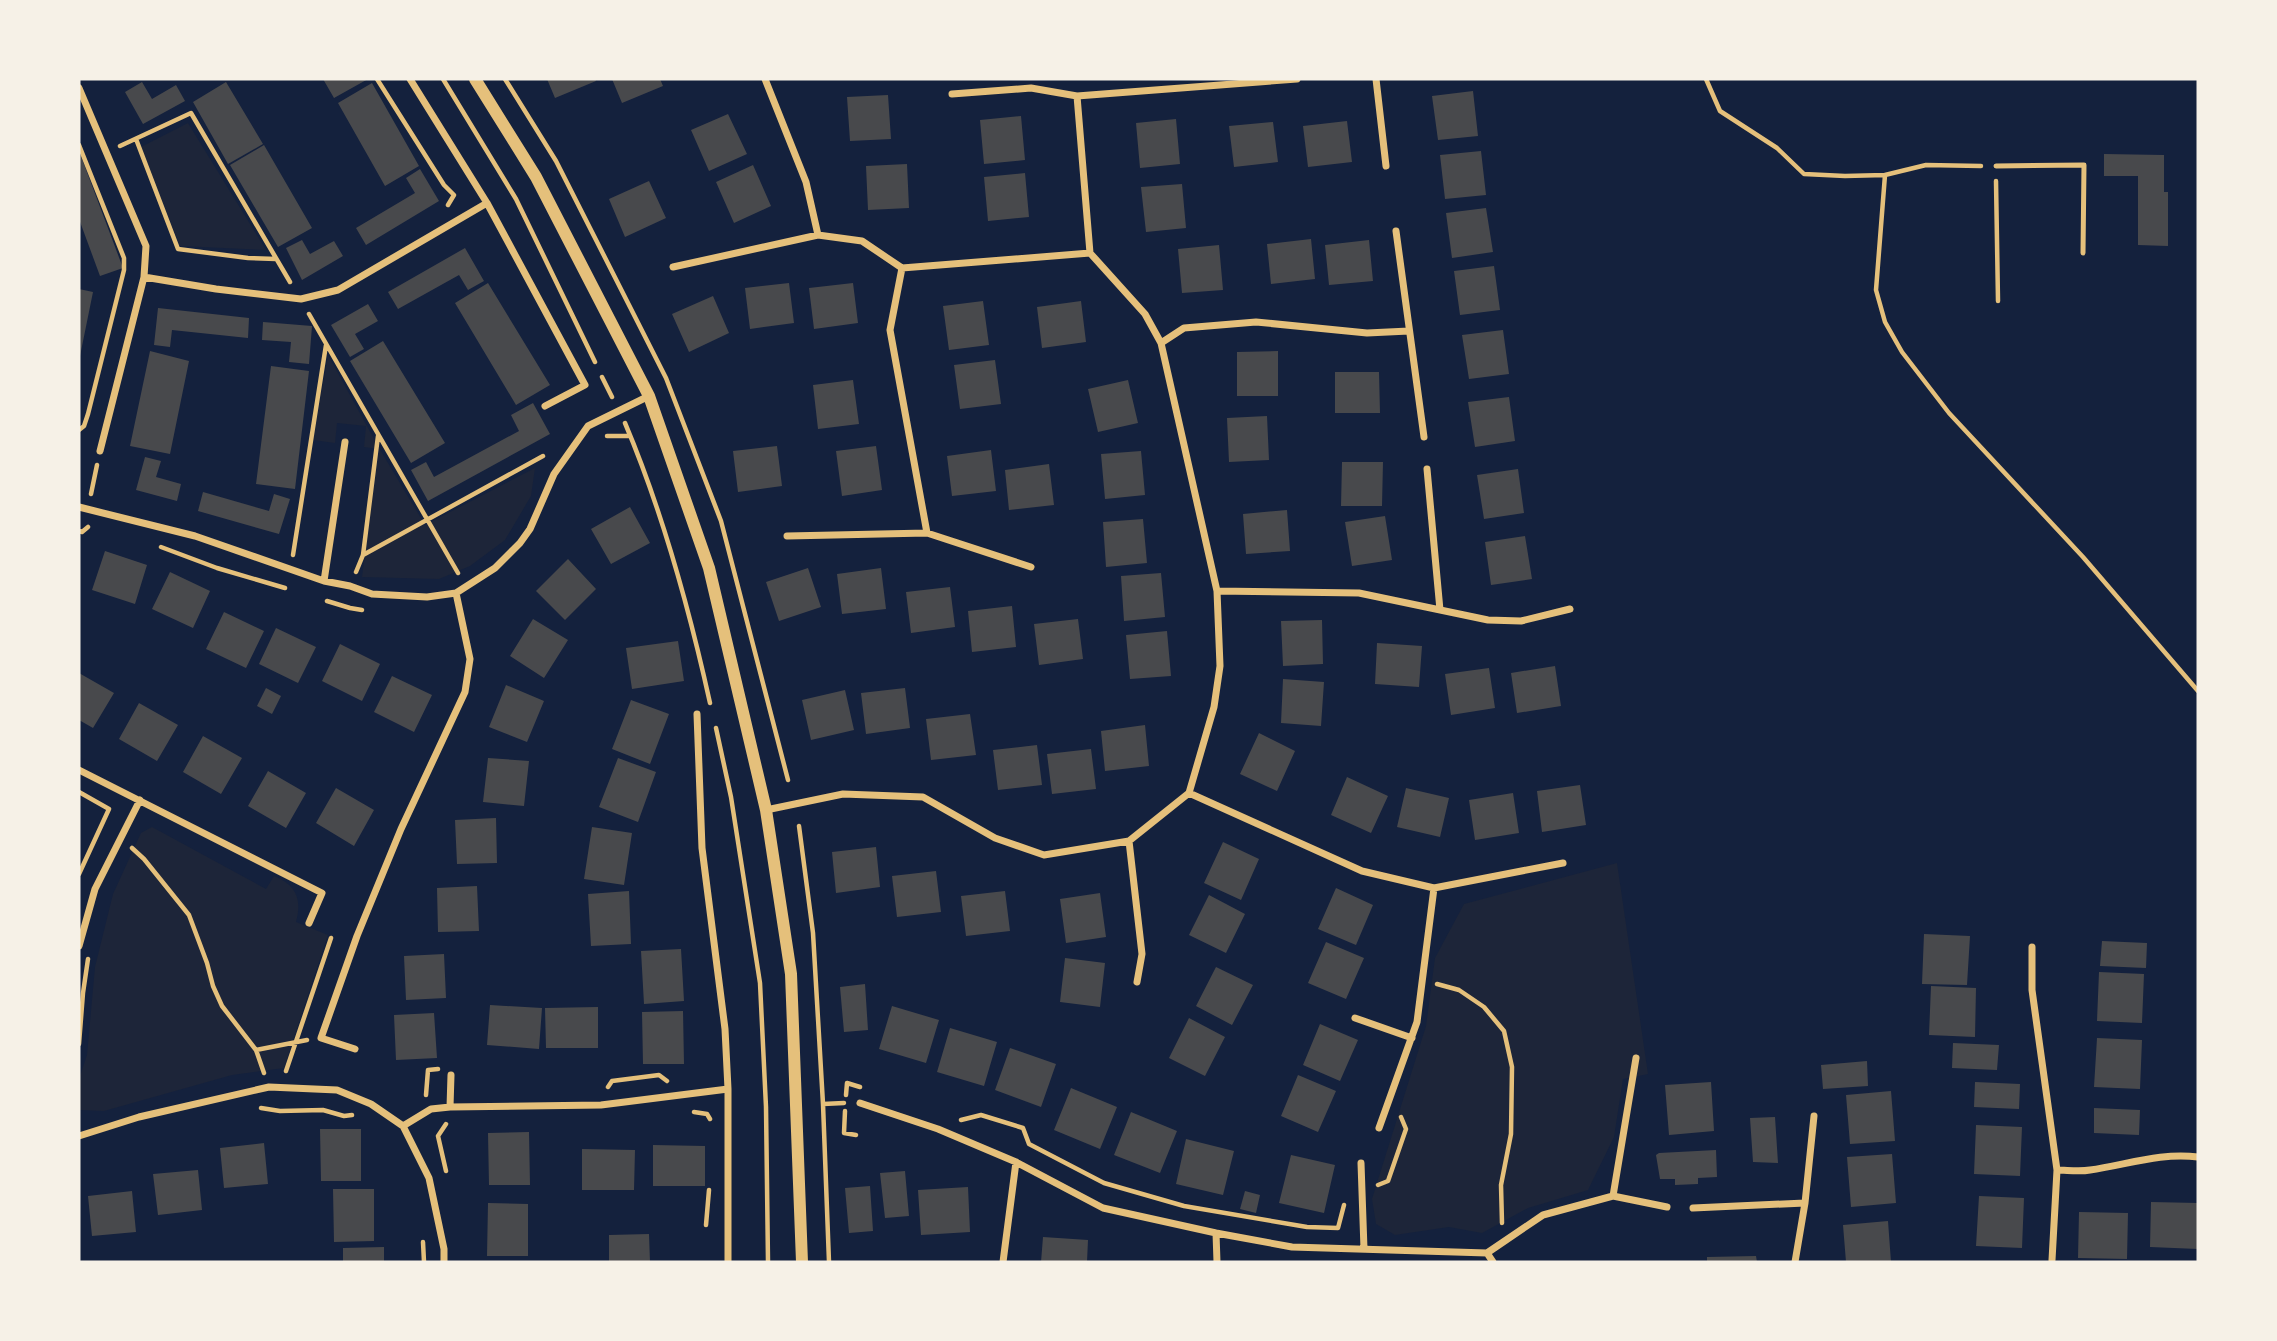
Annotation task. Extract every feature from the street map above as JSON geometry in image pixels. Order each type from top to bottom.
[{"type":"street","points":[[410,79],[487,204],[585,385],[545,406]]},
{"type":"street","points":[[475,79],[536,177],[649,396],[709,568],[766,810],[791,975],[802,1262]]},
{"type":"street","points":[[765,79],[806,182],[818,235]]},
{"type":"street","points":[[952,94],[1031,88],[1077,96],[1297,79]]},
{"type":"street","points":[[1376,79],[1386,166]]},
{"type":"street","points":[[79,88],[146,246],[144,277],[100,451]]},
{"type":"street","points":[[766,810],[843,794],[923,797],[995,838],[1044,855],[1129,841],[1189,793],[1214,707],[1218,676],[1217,591],[1161,343],[1145,314],[1090,253],[1077,96]]},
{"type":"street","points":[[144,277],[301,299],[338,290],[487,204]]},
{"type":"street","points":[[1396,231],[1424,437]]},
{"type":"street","points":[[673,267],[818,235],[862,241],[902,268],[1090,253]]},
{"type":"street","points":[[902,268],[890,330],[927,533]]},
{"type":"street","points":[[1161,343],[1184,328],[1256,322],[1367,333],[1409,331]]},
{"type":"street","points":[[79,507],[195,536],[324,581],[372,594],[426,597],[456,593],[495,568],[520,543],[530,528],[554,474],[588,426],[649,396]]},
{"type":"street","points":[[324,581],[345,442]]},
{"type":"street","points":[[1427,469],[1440,610]]},
{"type":"street","points":[[787,536],[927,533],[1031,567]]},
{"type":"street","points":[[1217,591],[1359,593],[1488,620],[1521,621],[1570,609]]},
{"type":"street","points":[[355,1049],[321,1038],[357,936],[401,829],[465,692],[470,659],[456,593]]},
{"type":"street","points":[[697,714],[702,848],[725,1028],[728,1089],[728,1262]]},
{"type":"street","points":[[79,770],[322,893],[309,923]]},
{"type":"street","points":[[1189,793],[1362,870],[1434,888],[1563,863]]},
{"type":"street","points":[[79,946],[95,889],[140,800]]},
{"type":"street","points":[[1129,841],[1142,954],[1137,982]]},
{"type":"street","points":[[1379,1128],[1417,1021],[1434,888]]},
{"type":"street","points":[[2032,947],[2032,990],[2057,1170],[2052,1260]]},
{"type":"street","points":[[1355,1018],[1412,1038]]},
{"type":"street","points":[[1613,1196],[1636,1058]]},
{"type":"street","points":[[450,1072],[450,1107]]},
{"type":"street","points":[[79,1136],[139,1117],[269,1087],[337,1090],[371,1104],[403,1126],[429,1178],[444,1249],[444,1262]]},
{"type":"street","points":[[403,1126],[431,1109],[601,1105],[728,1089]]},
{"type":"street","points":[[860,1103],[938,1129],[1016,1162],[1103,1208],[1292,1247],[1487,1253],[1543,1215],[1613,1196],[1667,1207]]},
{"type":"street","points":[[1795,1262],[1805,1203],[1814,1115]]},
{"type":"street","points":[[2057,1170],[2086,1171],[2146,1159],[2182,1155],[2198,1157]]},
{"type":"street","points":[[1003,1262],[1016,1162]]},
{"type":"street","points":[[1361,1163],[1364,1249]]},
{"type":"street","points":[[1693,1208],[1805,1203]]},
{"type":"street","points":[[1216,1233],[1217,1262]]},
{"type":"street","points":[[1487,1253],[1493,1262]]},
{"type":"lane","points":[[1996,166],[2084,165],[2083,253]]},
{"type":"path","points":[[377,79],[444,185],[454,195],[448,205],[438,212]]},
{"type":"path","points":[[443,79],[516,199],[608,393]]},
{"type":"path","points":[[1706,79],[1720,111],[1777,148],[1804,174],[1885,175],[1926,165],[1996,166],[1998,300]]},
{"type":"path","points":[[106,152],[191,113],[466,587]]},
{"type":"path","points":[[136,138],[178,249],[277,259]]},
{"type":"path","points":[[79,145],[124,258],[124,270],[88,414],[84,426],[79,430]]},
{"type":"path","points":[[1885,175],[1876,290],[1885,322],[1902,352],[1950,413],[2082,557],[2198,691]]},
{"type":"path","points":[[290,282],[300,283]]},
{"type":"path","points":[[290,569],[326,343]]},
{"type":"path","points":[[350,586],[363,555],[378,436]]},
{"type":"path","points":[[630,436],[652,491],[696,640],[711,705]]},
{"type":"path","points":[[363,555],[540,460],[549,450]]},
{"type":"path","points":[[88,508],[100,451]]},
{"type":"path","points":[[714,718],[731,797],[760,983],[766,1107],[768,1262]]},
{"type":"path","points":[[79,792],[109,809],[79,874]]},
{"type":"path","points":[[799,826],[813,933],[829,1262]]},
{"type":"path","points":[[120,838],[144,859],[189,915],[222,1006],[256,1050],[262,1075],[298,1071]]},
{"type":"path","points":[[288,1071],[331,938]]},
{"type":"path","points":[[1423,979],[1458,990],[1484,1007],[1504,1031],[1512,1067],[1511,1134],[1502,1185],[1502,1243]]},
{"type":"path","points":[[256,1050],[321,1038]]},
{"type":"path","points":[[424,1100],[428,1093],[428,1070],[450,1072]]},
{"type":"path","points":[[596,1090],[607,1088],[612,1081],[659,1075],[669,1082],[679,1081]]},
{"type":"path","points":[[856,1135],[844,1133],[847,1083],[866,1088]]},
{"type":"path","points":[[823,1104],[845,1103]]},
{"type":"path","points":[[255,1108],[266,1107],[280,1111],[323,1110],[344,1116],[356,1115]]},
{"type":"path","points":[[1378,1186],[1388,1181],[1406,1129],[1399,1114],[1386,1110]]},
{"type":"path","points":[[692,1112],[707,1114],[714,1126]]},
{"type":"path","points":[[950,1116],[962,1120],[981,1115],[1023,1128],[1029,1143],[1104,1183],[1184,1206],[1307,1227],[1338,1228],[1346,1196]]},
{"type":"path","points":[[447,1181],[438,1136],[443,1125],[455,1120]]},
{"type":"path","points":[[706,1225],[709,1188]]},
{"type":"path","points":[[421,1232],[424,1262]]},
{"type":"shaded area","points":[[188,123],[266,250],[180,246],[141,147]]},
{"type":"shaded area","points":[[328,355],[425,525],[535,468],[531,496],[505,540],[470,566],[439,579],[362,577],[379,449],[364,447],[366,426],[337,423],[335,443],[313,440]]},
{"type":"shaded area","points":[[152,827],[266,889],[274,876],[282,880],[293,889],[298,900],[296,922],[328,935],[284,1068],[232,1075],[104,1111],[80,1110],[79,1079],[87,1055],[95,967],[113,894],[141,833]]},
{"type":"shaded area","points":[[1617,863],[1648,1074],[1623,1079],[1614,1137],[1588,1190],[1528,1208],[1482,1233],[1449,1227],[1395,1235],[1376,1224],[1372,1199],[1426,1026],[1435,958],[1464,904]]},
{"type":"building","points":[[323,79],[368,79],[334,98]]},
{"type":"building","points":[[547,79],[595,79],[596,81],[555,98]]},
{"type":"building","points":[[612,79],[660,79],[663,86],[622,103]]},
{"type":"building","points":[[142,82],[152,99],[176,85],[185,101],[143,124],[125,92]]},
{"type":"building","points":[[226,82],[263,144],[228,164],[193,102]]},
{"type":"building","points":[[372,83],[419,166],[385,186],[338,103]]},
{"type":"building","points":[[1473,91],[1478,136],[1438,140],[1432,96]]},
{"type":"building","points":[[888,95],[891,139],[850,141],[847,97]]},
{"type":"building","points":[[728,114],[747,154],[709,171],[691,130]]},
{"type":"building","points":[[1021,116],[1025,160],[984,164],[980,120]]},
{"type":"building","points":[[1176,119],[1180,164],[1140,168],[1136,123]]},
{"type":"building","points":[[1347,121],[1352,162],[1308,167],[1303,126]]},
{"type":"building","points":[[1273,122],[1278,162],[1234,167],[1229,126]]},
{"type":"building","points":[[264,145],[312,228],[278,247],[230,165]]},
{"type":"building","points":[[79,151],[123,268],[100,276],[79,219]]},
{"type":"building","points":[[1481,151],[1486,195],[1445,199],[1440,155]]},
{"type":"building","points":[[2104,154],[2164,155],[2164,192],[2168,192],[2168,246],[2138,245],[2138,176],[2104,176]]},
{"type":"building","points":[[907,164],[909,208],[868,210],[866,166]]},
{"type":"building","points":[[753,165],[771,206],[734,223],[716,182]]},
{"type":"building","points":[[420,169],[439,201],[366,245],[356,228],[415,193],[406,178]]},
{"type":"building","points":[[1025,173],[1029,217],[988,221],[984,177]]},
{"type":"building","points":[[649,181],[666,218],[625,237],[609,199]]},
{"type":"building","points":[[1182,184],[1186,228],[1146,232],[1141,187]]},
{"type":"building","points":[[1486,208],[1493,252],[1452,258],[1446,213]]},
{"type":"building","points":[[1311,239],[1315,279],[1271,284],[1267,244]]},
{"type":"building","points":[[302,240],[310,254],[334,241],[343,256],[302,280],[286,248]]},
{"type":"building","points":[[1369,240],[1373,281],[1329,285],[1325,245]]},
{"type":"building","points":[[1219,245],[1223,290],[1182,293],[1178,249]]},
{"type":"building","points":[[465,248],[484,281],[468,290],[459,275],[398,309],[388,292]]},
{"type":"building","points":[[1494,266],[1500,310],[1460,315],[1454,271]]},
{"type":"building","points":[[488,283],[550,385],[516,405],[455,303]]},
{"type":"building","points":[[789,283],[794,323],[750,329],[745,288]]},
{"type":"building","points":[[853,283],[858,323],[814,329],[809,288]]},
{"type":"building","points":[[79,289],[93,292],[80,356],[79,356]]},
{"type":"building","points":[[713,296],[729,333],[689,352],[672,314]]},
{"type":"building","points":[[983,301],[989,345],[949,350],[943,306]]},
{"type":"building","points":[[1081,301],[1086,342],[1042,348],[1037,307]]},
{"type":"building","points":[[368,304],[378,321],[355,334],[364,349],[350,357],[331,325]]},
{"type":"building","points":[[158,308],[249,318],[248,338],[172,330],[170,347],[154,345]]},
{"type":"building","points":[[263,322],[312,326],[309,364],[289,362],[291,342],[262,340]]},
{"type":"building","points":[[1503,330],[1509,374],[1469,379],[1462,335]]},
{"type":"building","points":[[383,341],[445,443],[411,463],[350,361]]},
{"type":"building","points":[[150,351],[189,361],[170,454],[130,446]]},
{"type":"building","points":[[1278,351],[1278,396],[1237,396],[1237,352]]},
{"type":"building","points":[[995,360],[1001,404],[960,409],[954,365]]},
{"type":"building","points":[[271,366],[309,371],[295,489],[256,484]]},
{"type":"building","points":[[1335,372],[1379,372],[1380,413],[1335,413]]},
{"type":"building","points":[[853,380],[859,424],[818,429],[813,385]]},
{"type":"building","points":[[1128,380],[1138,423],[1098,432],[1088,389]]},
{"type":"building","points":[[1509,397],[1515,441],[1475,447],[1468,402]]},
{"type":"building","points":[[533,403],[550,434],[428,501],[411,470],[426,462],[434,477],[519,431],[511,415]]},
{"type":"building","points":[[1267,416],[1269,460],[1229,462],[1227,418]]},
{"type":"building","points":[[777,446],[782,486],[738,492],[733,451]]},
{"type":"building","points":[[876,446],[882,490],[842,496],[836,451]]},
{"type":"building","points":[[991,450],[996,491],[952,496],[947,456]]},
{"type":"building","points":[[1141,451],[1145,495],[1105,499],[1101,454]]},
{"type":"building","points":[[145,457],[161,461],[156,477],[181,484],[177,501],[136,490]]},
{"type":"building","points":[[1342,462],[1383,462],[1382,506],[1341,506]]},
{"type":"building","points":[[1049,464],[1054,505],[1009,510],[1005,470]]},
{"type":"building","points":[[1518,469],[1524,513],[1484,519],[1477,475]]},
{"type":"building","points":[[203,492],[269,511],[274,494],[290,499],[279,534],[198,511]]},
{"type":"building","points":[[630,507],[650,543],[611,564],[591,529]]},
{"type":"building","points":[[1287,510],[1290,551],[1246,554],[1243,514]]},
{"type":"building","points":[[1385,516],[1392,560],[1352,566],[1345,522]]},
{"type":"building","points":[[1143,519],[1147,563],[1106,567],[1103,522]]},
{"type":"building","points":[[1525,536],[1532,579],[1491,585],[1485,542]]},
{"type":"building","points":[[105,551],[147,565],[135,604],[92,590]]},
{"type":"building","points":[[568,559],[596,589],[565,620],[536,591]]},
{"type":"building","points":[[808,568],[821,607],[779,621],[766,582]]},
{"type":"building","points":[[881,568],[886,609],[842,614],[837,574]]},
{"type":"building","points":[[170,572],[210,591],[193,628],[152,609]]},
{"type":"building","points":[[1161,573],[1165,617],[1124,621],[1121,576]]},
{"type":"building","points":[[950,587],[955,627],[911,633],[906,592]]},
{"type":"building","points":[[1012,606],[1016,647],[972,652],[968,611]]},
{"type":"building","points":[[224,612],[264,631],[246,668],[206,649]]},
{"type":"building","points":[[533,619],[568,640],[544,678],[510,656]]},
{"type":"building","points":[[1078,619],[1083,659],[1039,665],[1034,624]]},
{"type":"building","points":[[1322,620],[1323,664],[1283,666],[1281,621]]},
{"type":"building","points":[[276,628],[316,647],[298,683],[259,664]]},
{"type":"building","points":[[1167,631],[1171,676],[1130,679],[1126,635]]},
{"type":"building","points":[[678,641],[684,681],[632,689],[626,648]]},
{"type":"building","points":[[1377,643],[1422,646],[1419,687],[1375,684]]},
{"type":"building","points":[[340,644],[380,664],[362,701],[322,681]]},
{"type":"building","points":[[1555,666],[1561,706],[1517,713],[1511,673]]},
{"type":"building","points":[[1489,668],[1495,708],[1451,715],[1445,674]]},
{"type":"building","points":[[79,673],[114,693],[93,728],[79,720]]},
{"type":"building","points":[[392,676],[432,695],[414,732],[374,712]]},
{"type":"building","points":[[1283,679],[1324,682],[1321,726],[1281,723]]},
{"type":"building","points":[[506,685],[544,701],[527,742],[489,727]]},
{"type":"building","points":[[266,688],[281,696],[272,714],[257,706]]},
{"type":"building","points":[[905,688],[910,728],[866,734],[861,693]]},
{"type":"building","points":[[845,690],[854,730],[811,740],[802,700]]},
{"type":"building","points":[[631,700],[669,714],[650,764],[612,749]]},
{"type":"building","points":[[139,703],[178,725],[157,761],[119,739]]},
{"type":"building","points":[[970,714],[976,755],[931,760],[926,719]]},
{"type":"building","points":[[1145,725],[1149,766],[1105,771],[1101,731]]},
{"type":"building","points":[[1259,733],[1295,751],[1277,791],[1240,774]]},
{"type":"building","points":[[203,736],[242,758],[221,794],[183,772]]},
{"type":"building","points":[[1037,745],[1042,785],[998,790],[993,750]]},
{"type":"building","points":[[1091,749],[1096,789],[1052,794],[1047,754]]},
{"type":"building","points":[[488,758],[529,761],[524,806],[483,802]]},
{"type":"building","points":[[618,758],[656,772],[638,822],[599,807]]},
{"type":"building","points":[[268,771],[306,793],[286,828],[248,806]]},
{"type":"building","points":[[1347,777],[1388,796],[1371,833],[1331,815]]},
{"type":"building","points":[[1580,785],[1586,825],[1542,832],[1537,791]]},
{"type":"building","points":[[336,788],[374,810],[354,846],[316,823]]},
{"type":"building","points":[[1406,788],[1449,798],[1440,837],[1397,827]]},
{"type":"building","points":[[1513,793],[1519,833],[1475,840],[1469,800]]},
{"type":"building","points":[[496,818],[497,863],[457,864],[455,820]]},
{"type":"building","points":[[592,827],[632,833],[624,885],[584,879]]},
{"type":"building","points":[[1223,842],[1259,859],[1241,900],[1204,883]]},
{"type":"building","points":[[876,847],[880,887],[836,893],[832,852]]},
{"type":"building","points":[[936,871],[941,912],[897,917],[892,876]]},
{"type":"building","points":[[477,886],[479,931],[438,932],[437,888]]},
{"type":"building","points":[[1336,888],[1373,905],[1356,945],[1318,929]]},
{"type":"building","points":[[629,891],[631,944],[591,946],[588,894]]},
{"type":"building","points":[[1005,891],[1010,931],[966,936],[961,896]]},
{"type":"building","points":[[1100,893],[1106,937],[1066,943],[1060,899]]},
{"type":"building","points":[[1209,895],[1245,914],[1226,953],[1189,935]]},
{"type":"building","points":[[1924,934],[1970,936],[1967,985],[1922,984]]},
{"type":"building","points":[[2102,941],[2147,943],[2146,968],[2100,966]]},
{"type":"building","points":[[1326,942],[1364,958],[1346,999],[1308,983]]},
{"type":"building","points":[[681,949],[684,1001],[644,1004],[641,951]]},
{"type":"building","points":[[444,954],[446,998],[406,1000],[404,956]]},
{"type":"building","points":[[1065,958],[1105,963],[1100,1007],[1060,1002]]},
{"type":"building","points":[[1216,967],[1253,985],[1232,1025],[1196,1006]]},
{"type":"building","points":[[2099,972],[2144,974],[2142,1023],[2097,1021]]},
{"type":"building","points":[[865,984],[868,1030],[844,1032],[840,987]]},
{"type":"building","points":[[1931,986],[1976,988],[1975,1037],[1929,1035]]},
{"type":"building","points":[[490,1005],[542,1008],[539,1049],[487,1045]]},
{"type":"building","points":[[892,1006],[939,1020],[926,1063],[879,1049]]},
{"type":"building","points":[[598,1007],[598,1048],[546,1048],[545,1008]]},
{"type":"building","points":[[683,1011],[684,1064],[643,1064],[642,1012]]},
{"type":"building","points":[[434,1013],[437,1058],[396,1060],[394,1015]]},
{"type":"building","points":[[1189,1018],[1225,1037],[1205,1076],[1169,1058]]},
{"type":"building","points":[[1320,1024],[1358,1040],[1340,1081],[1303,1065]]},
{"type":"building","points":[[950,1028],[997,1042],[984,1086],[937,1072]]},
{"type":"building","points":[[2097,1038],[2142,1040],[2140,1089],[2094,1087]]},
{"type":"building","points":[[1953,1043],[1999,1045],[1997,1070],[1952,1068]]},
{"type":"building","points":[[1010,1048],[1056,1064],[1041,1107],[995,1090]]},
{"type":"building","points":[[1867,1061],[1868,1086],[1823,1089],[1821,1065]]},
{"type":"building","points":[[1298,1075],[1336,1091],[1318,1132],[1281,1116]]},
{"type":"building","points":[[1711,1082],[1714,1131],[1669,1135],[1665,1085]]},
{"type":"building","points":[[1975,1082],[2020,1084],[2019,1109],[1974,1107]]},
{"type":"building","points":[[1071,1088],[1117,1107],[1100,1149],[1054,1130]]},
{"type":"building","points":[[1891,1091],[1895,1141],[1850,1144],[1846,1095]]},
{"type":"building","points":[[2094,1108],[2140,1110],[2139,1135],[2094,1133]]},
{"type":"building","points":[[1131,1112],[1177,1131],[1160,1173],[1114,1155]]},
{"type":"building","points":[[1775,1117],[1778,1163],[1753,1162],[1750,1118]]},
{"type":"building","points":[[1976,1125],[2022,1127],[2020,1176],[1974,1174]]},
{"type":"building","points":[[320,1129],[361,1129],[361,1181],[321,1181]]},
{"type":"building","points":[[529,1132],[530,1185],[489,1185],[488,1133]]},
{"type":"building","points":[[1186,1139],[1234,1151],[1223,1195],[1176,1184]]},
{"type":"building","points":[[264,1143],[268,1184],[224,1188],[220,1148]]},
{"type":"building","points":[[653,1145],[705,1146],[705,1186],[653,1186]]},
{"type":"building","points":[[582,1149],[635,1150],[634,1190],[582,1190]]},
{"type":"building","points":[[1716,1150],[1717,1177],[1698,1178],[1698,1184],[1675,1185],[1675,1179],[1660,1179],[1656,1155],[1659,1153]]},
{"type":"building","points":[[1892,1154],[1896,1203],[1851,1207],[1847,1157]]},
{"type":"building","points":[[1291,1155],[1335,1165],[1324,1213],[1279,1203]]},
{"type":"building","points":[[198,1170],[202,1210],[158,1215],[153,1174]]},
{"type":"building","points":[[905,1171],[909,1216],[885,1218],[880,1173]]},
{"type":"building","points":[[870,1186],[873,1231],[849,1233],[845,1188]]},
{"type":"building","points":[[968,1187],[970,1232],[921,1235],[918,1190]]},
{"type":"building","points":[[333,1189],[374,1189],[374,1241],[334,1242]]},
{"type":"building","points":[[132,1191],[136,1232],[92,1236],[88,1196]]},
{"type":"building","points":[[1245,1191],[1260,1195],[1256,1213],[1240,1209]]},
{"type":"building","points":[[1979,1196],[2024,1198],[2022,1248],[1976,1246]]},
{"type":"building","points":[[2151,1202],[2198,1203],[2198,1249],[2150,1247]]},
{"type":"building","points":[[488,1203],[528,1204],[528,1256],[487,1256]]},
{"type":"building","points":[[2079,1212],[2128,1213],[2127,1259],[2078,1258]]},
{"type":"building","points":[[1888,1221],[1891,1262],[1846,1262],[1843,1225]]},
{"type":"building","points":[[649,1234],[650,1262],[609,1262],[609,1235]]},
{"type":"building","points":[[1043,1237],[1088,1240],[1087,1262],[1041,1262]]},
{"type":"building","points":[[384,1247],[384,1262],[343,1262],[343,1248]]},
{"type":"building","points":[[1756,1256],[1757,1262],[1707,1262],[1707,1257]]}]
